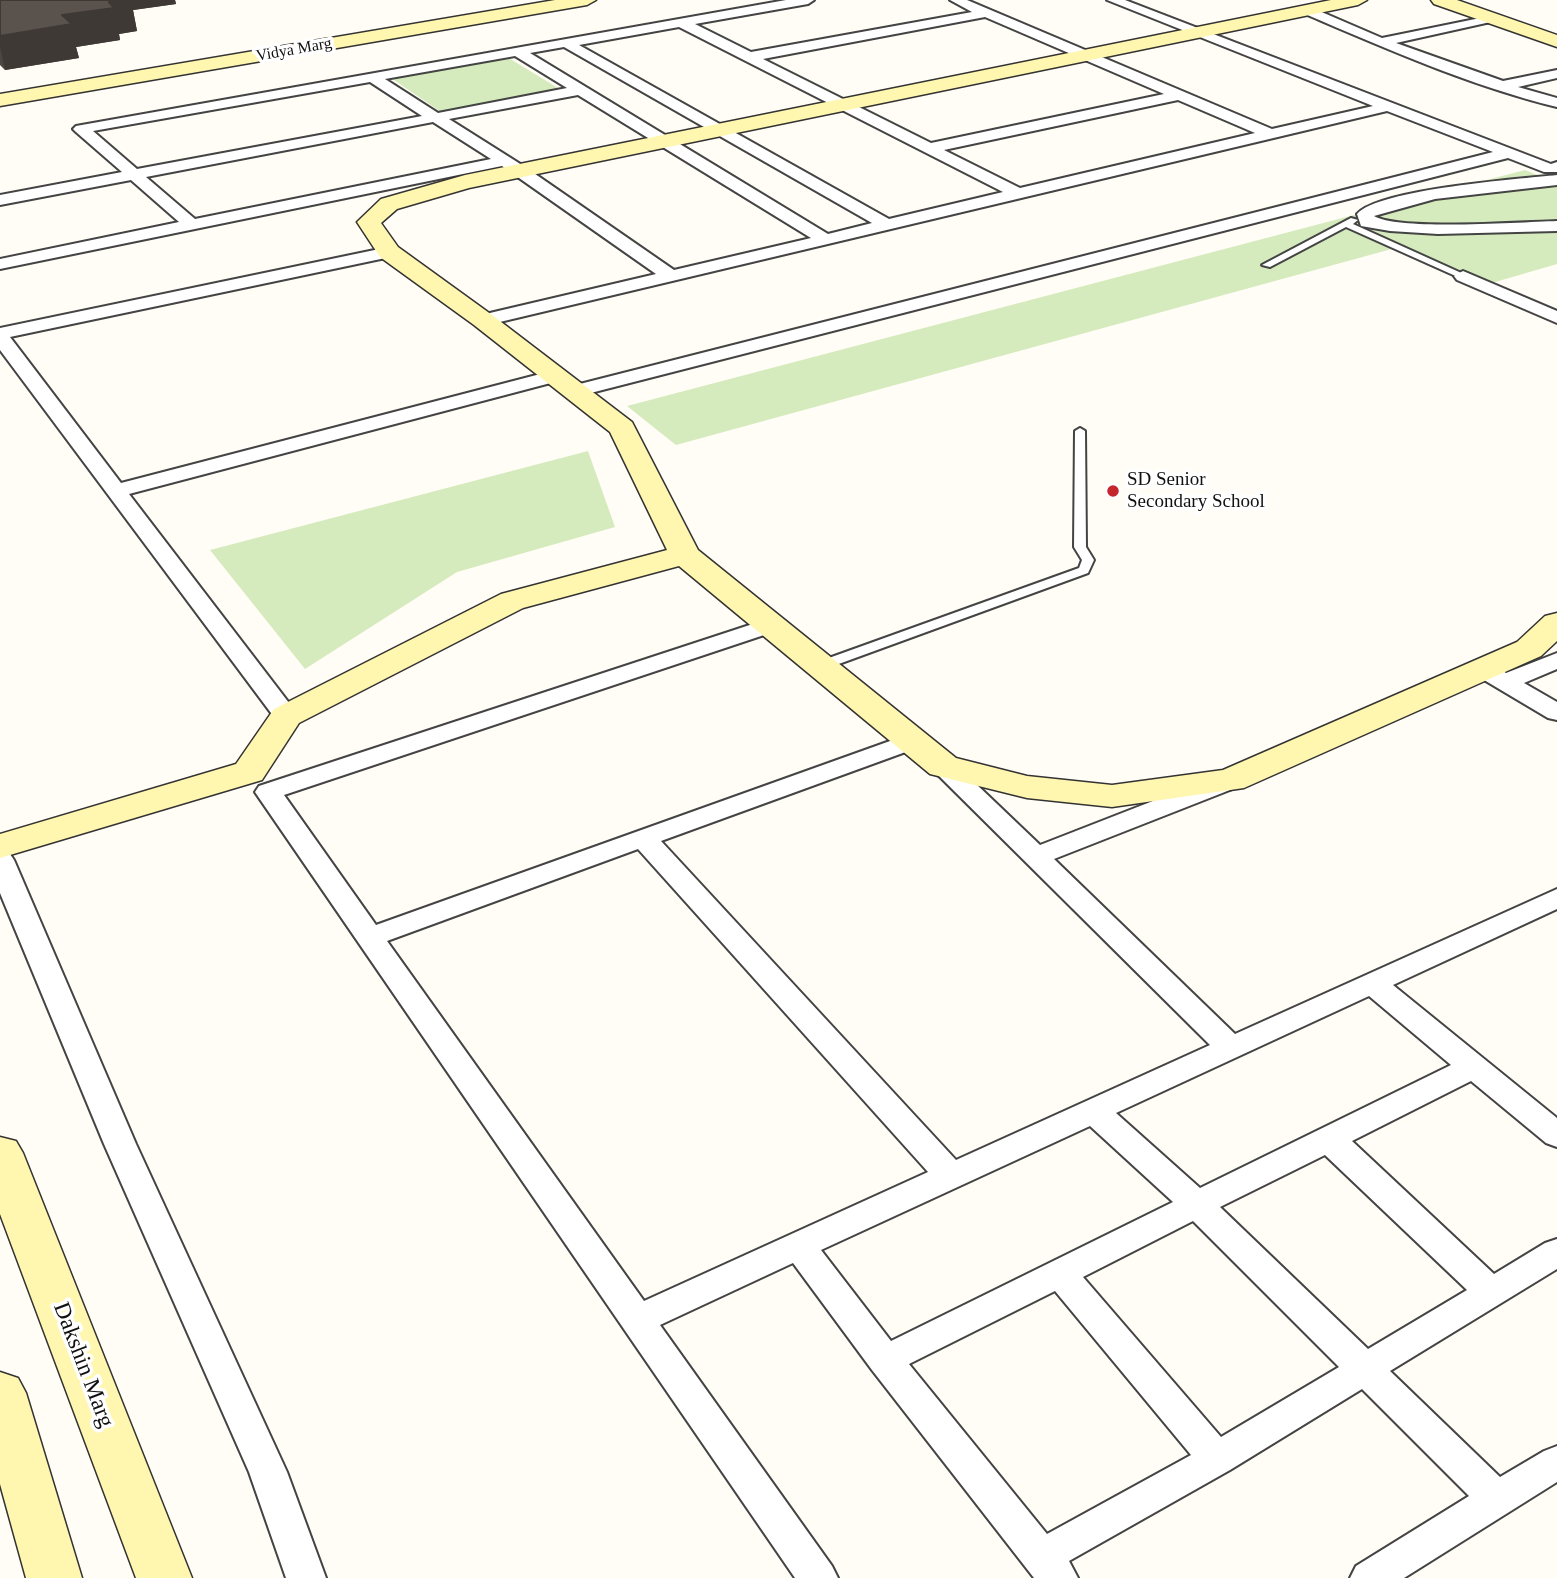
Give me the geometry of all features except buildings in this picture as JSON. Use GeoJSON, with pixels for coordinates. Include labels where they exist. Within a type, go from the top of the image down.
{"type":"FeatureCollection","features":[{"type":"Feature","properties":{"kind":"street","name":"Vidya Marg"},"geometry":{"type":"LineString","coordinates":[[0,93],[546,0]]}},
{"type":"Feature","properties":{"kind":"street","name":"Vidya Marg"},"geometry":{"type":"LineString","coordinates":[[0,100],[587,0]]}},
{"type":"Feature","properties":{"kind":"street"},"geometry":{"type":"LineString","coordinates":[[192,225],[81,130],[808,0]]}},
{"type":"Feature","properties":{"kind":"street"},"geometry":{"type":"LineString","coordinates":[[957,0],[1270,134]]}},
{"type":"Feature","properties":{"kind":"street"},"geometry":{"type":"LineString","coordinates":[[1113,0],[1550,169],[1557,167]]}},
{"type":"Feature","properties":{"kind":"street"},"geometry":{"type":"LineString","coordinates":[[1280,0],[1381,42],[1557,103]]}},
{"type":"Feature","properties":{"kind":"street"},"geometry":{"type":"LineString","coordinates":[[0,264],[192,225],[717,131],[1358,0]]}},
{"type":"Feature","properties":{"kind":"street"},"geometry":{"type":"LineString","coordinates":[[1440,0],[1557,41]]}},
{"type":"Feature","properties":{"kind":"street"},"geometry":{"type":"LineString","coordinates":[[749,57],[986,13]]}},
{"type":"Feature","properties":{"kind":"street"},"geometry":{"type":"LineString","coordinates":[[1381,42],[1490,18]]}},
{"type":"Feature","properties":{"kind":"street"},"geometry":{"type":"LineString","coordinates":[[681,23],[1019,194]]}},
{"type":"Feature","properties":{"kind":"street"},"geometry":{"type":"LineString","coordinates":[[566,43],[887,225]]}},
{"type":"Feature","properties":{"kind":"street"},"geometry":{"type":"LineString","coordinates":[[518,52],[825,239]]}},
{"type":"Feature","properties":{"kind":"street"},"geometry":{"type":"LineString","coordinates":[[1502,86],[1557,74]]}},
{"type":"Feature","properties":{"kind":"street"},"geometry":{"type":"LineString","coordinates":[[373,78],[512,166],[671,276]]}},
{"type":"Feature","properties":{"kind":"street"},"geometry":{"type":"LineString","coordinates":[[0,200],[581,90]]}},
{"type":"Feature","properties":{"kind":"street"},"geometry":{"type":"LineString","coordinates":[[930,148],[1180,95]]}},
{"type":"Feature","properties":{"kind":"street"},"geometry":{"type":"LineString","coordinates":[[483,320],[1390,106]]}},
{"type":"Feature","properties":{"kind":"street"},"geometry":{"type":"LineString","coordinates":[[116,491],[1509,153]]}},
{"type":"Feature","properties":{"kind":"street"},"geometry":{"type":"LineString","coordinates":[[512,166],[389,204],[369,222],[389,252],[483,320],[622,428],[685,555],[943,766],[1231,1048]]}},
{"type":"Feature","properties":{"kind":"street"},"geometry":{"type":"LineString","coordinates":[[1556,226],[1487,230],[1389,226],[1367,222],[1365,214],[1390,204],[1434,194],[1557,180]]}},
{"type":"Feature","properties":{"kind":"street"},"geometry":{"type":"LineString","coordinates":[[286,716],[0,336],[389,252]]}},
{"type":"Feature","properties":{"kind":"street"},"geometry":{"type":"LineString","coordinates":[[1463,276],[1557,318]]}},
{"type":"Feature","properties":{"kind":"street"},"geometry":{"type":"LineString","coordinates":[[259,782],[286,716],[512,601],[685,555]]}},
{"type":"Feature","properties":{"kind":"street"},"geometry":{"type":"LineString","coordinates":[[1494,675],[1529,649],[1557,622]]}},
{"type":"Feature","properties":{"kind":"street"},"geometry":{"type":"LineString","coordinates":[[0,846],[259,782],[771,625]]}},
{"type":"Feature","properties":{"kind":"street"},"geometry":{"type":"LineString","coordinates":[[1035,857],[1494,675],[1557,660]]}},
{"type":"Feature","properties":{"kind":"street"},"geometry":{"type":"LineString","coordinates":[[1494,675],[1557,713]]}},
{"type":"Feature","properties":{"kind":"street"},"geometry":{"type":"LineString","coordinates":[[372,936],[913,741]]}},
{"type":"Feature","properties":{"kind":"street"},"geometry":{"type":"LineString","coordinates":[[943,766],[1027,787],[1112,796],[1231,780]]}},
{"type":"Feature","properties":{"kind":"street"},"geometry":{"type":"LineString","coordinates":[[259,782],[372,936],[818,1578]]}},
{"type":"Feature","properties":{"kind":"street"},"geometry":{"type":"LineString","coordinates":[[643,838],[951,1176]]}},
{"type":"Feature","properties":{"kind":"street"},"geometry":{"type":"LineString","coordinates":[[0,860],[120,1144],[268,1472],[306,1578]]}},
{"type":"Feature","properties":{"kind":"street"},"geometry":{"type":"LineString","coordinates":[[637,1320],[1372,983],[1551,908]]}},
{"type":"Feature","properties":{"kind":"street"},"geometry":{"type":"LineString","coordinates":[[1372,983],[1557,1135]]}},
{"type":"Feature","properties":{"kind":"street"},"geometry":{"type":"LineString","coordinates":[[885,1360],[1473,1067]]}},
{"type":"Feature","properties":{"kind":"street"},"geometry":{"type":"LineString","coordinates":[[1094,1111],[1197,1205],[1498,1500]]}},
{"type":"Feature","properties":{"kind":"street"},"geometry":{"type":"LineString","coordinates":[[1329,1139],[1491,1292]]}},
{"type":"Feature","properties":{"kind":"street","name":"Dakshin Marg"},"geometry":{"type":"LineString","coordinates":[[0,1153],[164,1578]]}},
{"type":"Feature","properties":{"kind":"street"},"geometry":{"type":"LineString","coordinates":[[799,1246],[885,1360],[1050,1568],[1217,1459],[1557,1252]]}},
{"type":"Feature","properties":{"kind":"street"},"geometry":{"type":"LineString","coordinates":[[1060,1273],[1217,1459]]}},
{"type":"Feature","properties":{"kind":"street"},"geometry":{"type":"LineString","coordinates":[[0,1393],[54,1578]]}},
{"type":"Feature","properties":{"kind":"street"},"geometry":{"type":"LineString","coordinates":[[1370,1578],[1557,1462]]}},
{"type":"Feature","properties":{"kind":"lane"},"geometry":{"type":"LineString","coordinates":[[1267,265],[1365,214]]}},
{"type":"Feature","properties":{"kind":"lane"},"geometry":{"type":"LineString","coordinates":[[1346,224],[1463,276]]}},
{"type":"Feature","properties":{"kind":"lane"},"geometry":{"type":"LineString","coordinates":[[820,666],[1084,570],[1088,560],[1080,547],[1080,431]]}},
{"type":"Feature","properties":{"kind":"green space"},"geometry":{"type":"Polygon","coordinates":[[[507,57],[563,91],[444,114],[391,78],[507,57]]]}},
{"type":"Feature","properties":{"kind":"green space"},"geometry":{"type":"Polygon","coordinates":[[[1525,170],[1557,183],[1557,264],[1485,285],[1399,247],[676,445],[627,406],[1525,170]]]}},
{"type":"Feature","properties":{"kind":"green space"},"geometry":{"type":"Polygon","coordinates":[[[588,451],[615,527],[457,572],[305,669],[210,550],[588,451]]]}},
{"type":"Feature","properties":{"kind":"place","name":"SD Senior Secondary School"},"geometry":{"type":"Point","coordinates":[1113,491]}}]}
